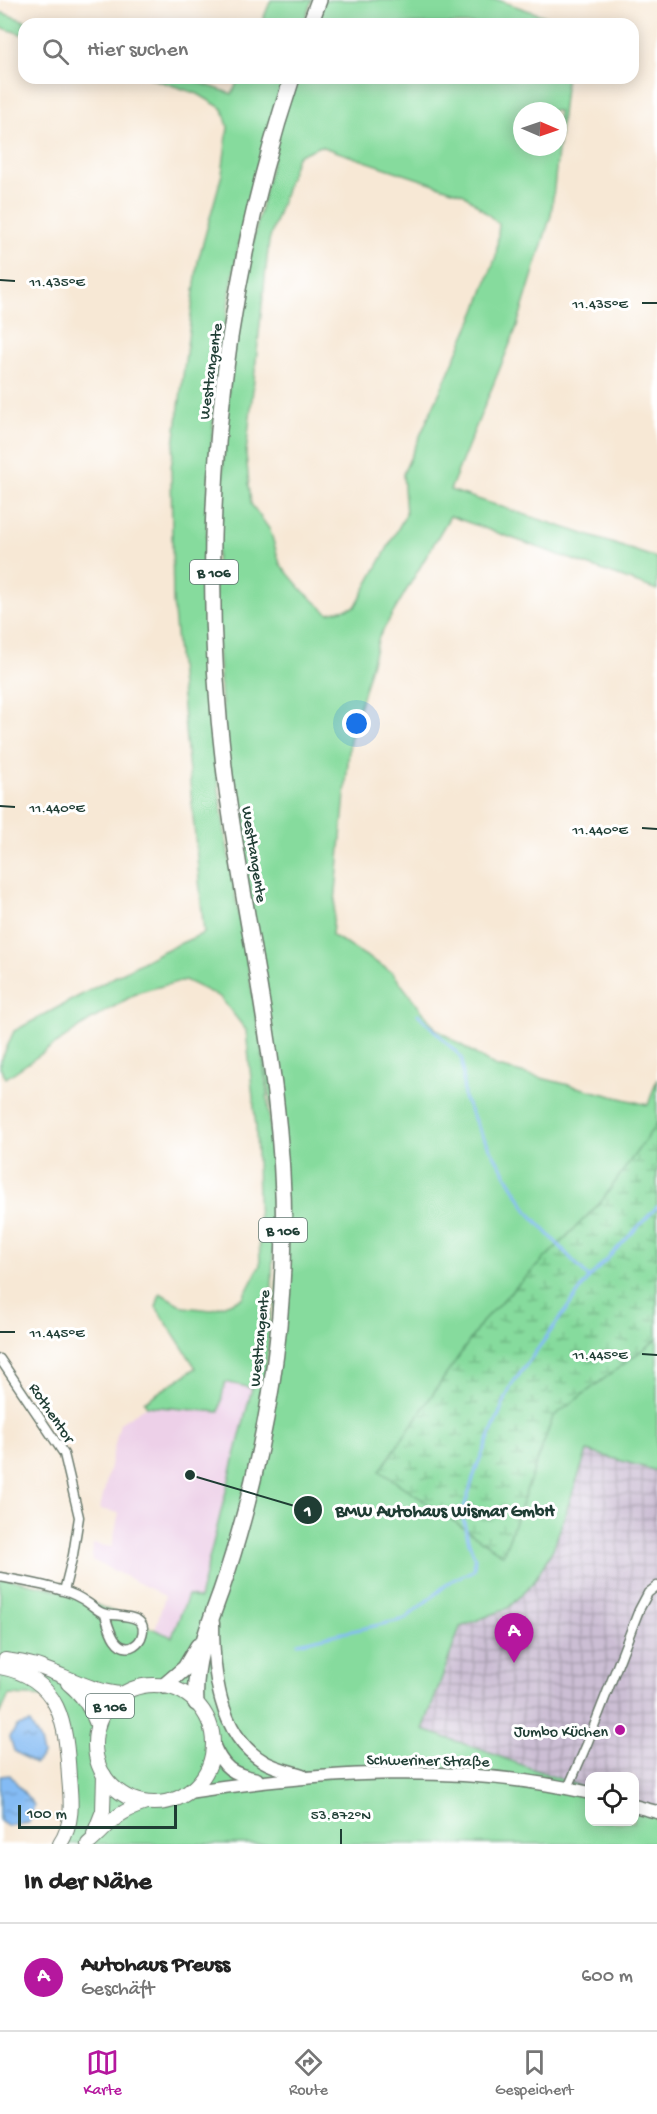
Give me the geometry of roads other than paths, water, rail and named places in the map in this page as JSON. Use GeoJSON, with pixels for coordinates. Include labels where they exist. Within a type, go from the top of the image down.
{"type":"FeatureCollection","features":[{"type":"Feature","properties":{"kind":"highway"},"geometry":{"type":"LineString","coordinates":[[312,18],[319,0]]}},
{"type":"Feature","properties":{"kind":"highway","name":"Westtangente"},"geometry":{"type":"LineString","coordinates":[[164,1686],[185,1668],[205,1633],[213,1612],[246,1509],[269,1402],[279,1333],[283,1265],[283,1189],[272,1069],[228,790],[215,686],[215,498],[220,413],[249,235],[274,136],[290,84]]}},
{"type":"Feature","properties":{"kind":"highway","name":"Westtangente"},"geometry":{"type":"LineString","coordinates":[[196,1703],[197,1673],[205,1633]]}},
{"type":"Feature","properties":{"kind":"main road"},"geometry":{"type":"LineString","coordinates":[[213,1612],[214,1663],[230,1725],[239,1742],[265,1762],[309,1777]]}},
{"type":"Feature","properties":{"kind":"main road"},"geometry":{"type":"LineString","coordinates":[[0,1659],[33,1665],[106,1693],[123,1694]]}},
{"type":"Feature","properties":{"kind":"main road","name":"B 106"},"geometry":{"type":"LineString","coordinates":[[0,1666],[23,1672],[31,1677],[51,1696],[60,1714],[66,1732],[71,1809],[67,1832],[60,1844]]}},
{"type":"Feature","properties":{"kind":"main road"},"geometry":{"type":"LineString","coordinates":[[59,1676],[84,1699],[93,1712],[98,1727]]}},
{"type":"Feature","properties":{"kind":"main road","name":"B 106"},"geometry":{"type":"LineString","coordinates":[[88,1844],[96,1831],[103,1811],[104,1775],[96,1752],[98,1727],[108,1709],[123,1694],[150,1685],[164,1686]]}},
{"type":"Feature","properties":{"kind":"main road"},"geometry":{"type":"LineString","coordinates":[[164,1686],[177,1690],[196,1703],[206,1717],[213,1744]]}},
{"type":"Feature","properties":{"kind":"main road","name":"Schweriner Straße"},"geometry":{"type":"LineString","coordinates":[[213,1744],[218,1757],[233,1772],[264,1781]]}},
{"type":"Feature","properties":{"kind":"main road","name":"B 106"},"geometry":{"type":"LineString","coordinates":[[104,1775],[123,1794],[135,1800],[162,1802],[176,1799],[188,1792],[207,1771],[213,1744]]}},
{"type":"Feature","properties":{"kind":"main road","name":"Schweriner Straße"},"geometry":{"type":"LineString","coordinates":[[188,1792],[309,1777],[426,1772],[537,1781],[585,1792]]}},
{"type":"Feature","properties":{"kind":"main road","name":"B 106"},"geometry":{"type":"LineString","coordinates":[[88,1844],[113,1817],[147,1802]]}},
{"type":"Feature","properties":{"kind":"main road"},"geometry":{"type":"LineString","coordinates":[[639,1807],[657,1812]]}},
{"type":"Feature","properties":{"kind":"street","name":"Rothentor"},"geometry":{"type":"LineString","coordinates":[[0,1359],[64,1454],[79,1517],[64,1591]]}},
{"type":"Feature","properties":{"kind":"street"},"geometry":{"type":"LineString","coordinates":[[0,1577],[64,1591],[89,1603],[105,1615],[117,1642],[128,1648],[135,1646],[140,1640],[142,1631],[140,1623],[127,1615],[105,1615]]}},
{"type":"Feature","properties":{"kind":"street"},"geometry":{"type":"LineString","coordinates":[[568,1788],[639,1610],[648,1593],[657,1586]]}},
{"type":"Feature","properties":{"kind":"water"},"geometry":{"type":"Polygon","coordinates":[[[30,1723],[40,1741],[43,1755],[35,1764],[14,1751],[10,1737],[17,1726],[30,1723]]]}},
{"type":"Feature","properties":{"kind":"water"},"geometry":{"type":"Polygon","coordinates":[[[10,1775],[34,1805],[29,1823],[7,1826],[0,1821],[0,1776],[10,1775]]]}},
{"type":"Feature","properties":{"kind":"waterway"},"geometry":{"type":"LineString","coordinates":[[418,1014],[462,1058],[464,1098],[482,1135],[529,1213],[589,1278]]}},
{"type":"Feature","properties":{"kind":"waterway"},"geometry":{"type":"LineString","coordinates":[[298,1643],[405,1619],[451,1581],[474,1570],[475,1557],[462,1514],[477,1466],[511,1386],[589,1278],[657,1207]]}},
{"type":"Feature","properties":{"kind":"place","name":"BMW Autohaus Wismar GmbH"},"geometry":{"type":"Point","coordinates":[190,1475]}},
{"type":"Feature","properties":{"kind":"place","name":"Autohaus Preuss"},"geometry":{"type":"Point","coordinates":[514,1663]}},
{"type":"Feature","properties":{"kind":"place","name":"Jumbo Küchen"},"geometry":{"type":"Point","coordinates":[620,1730]}}]}
